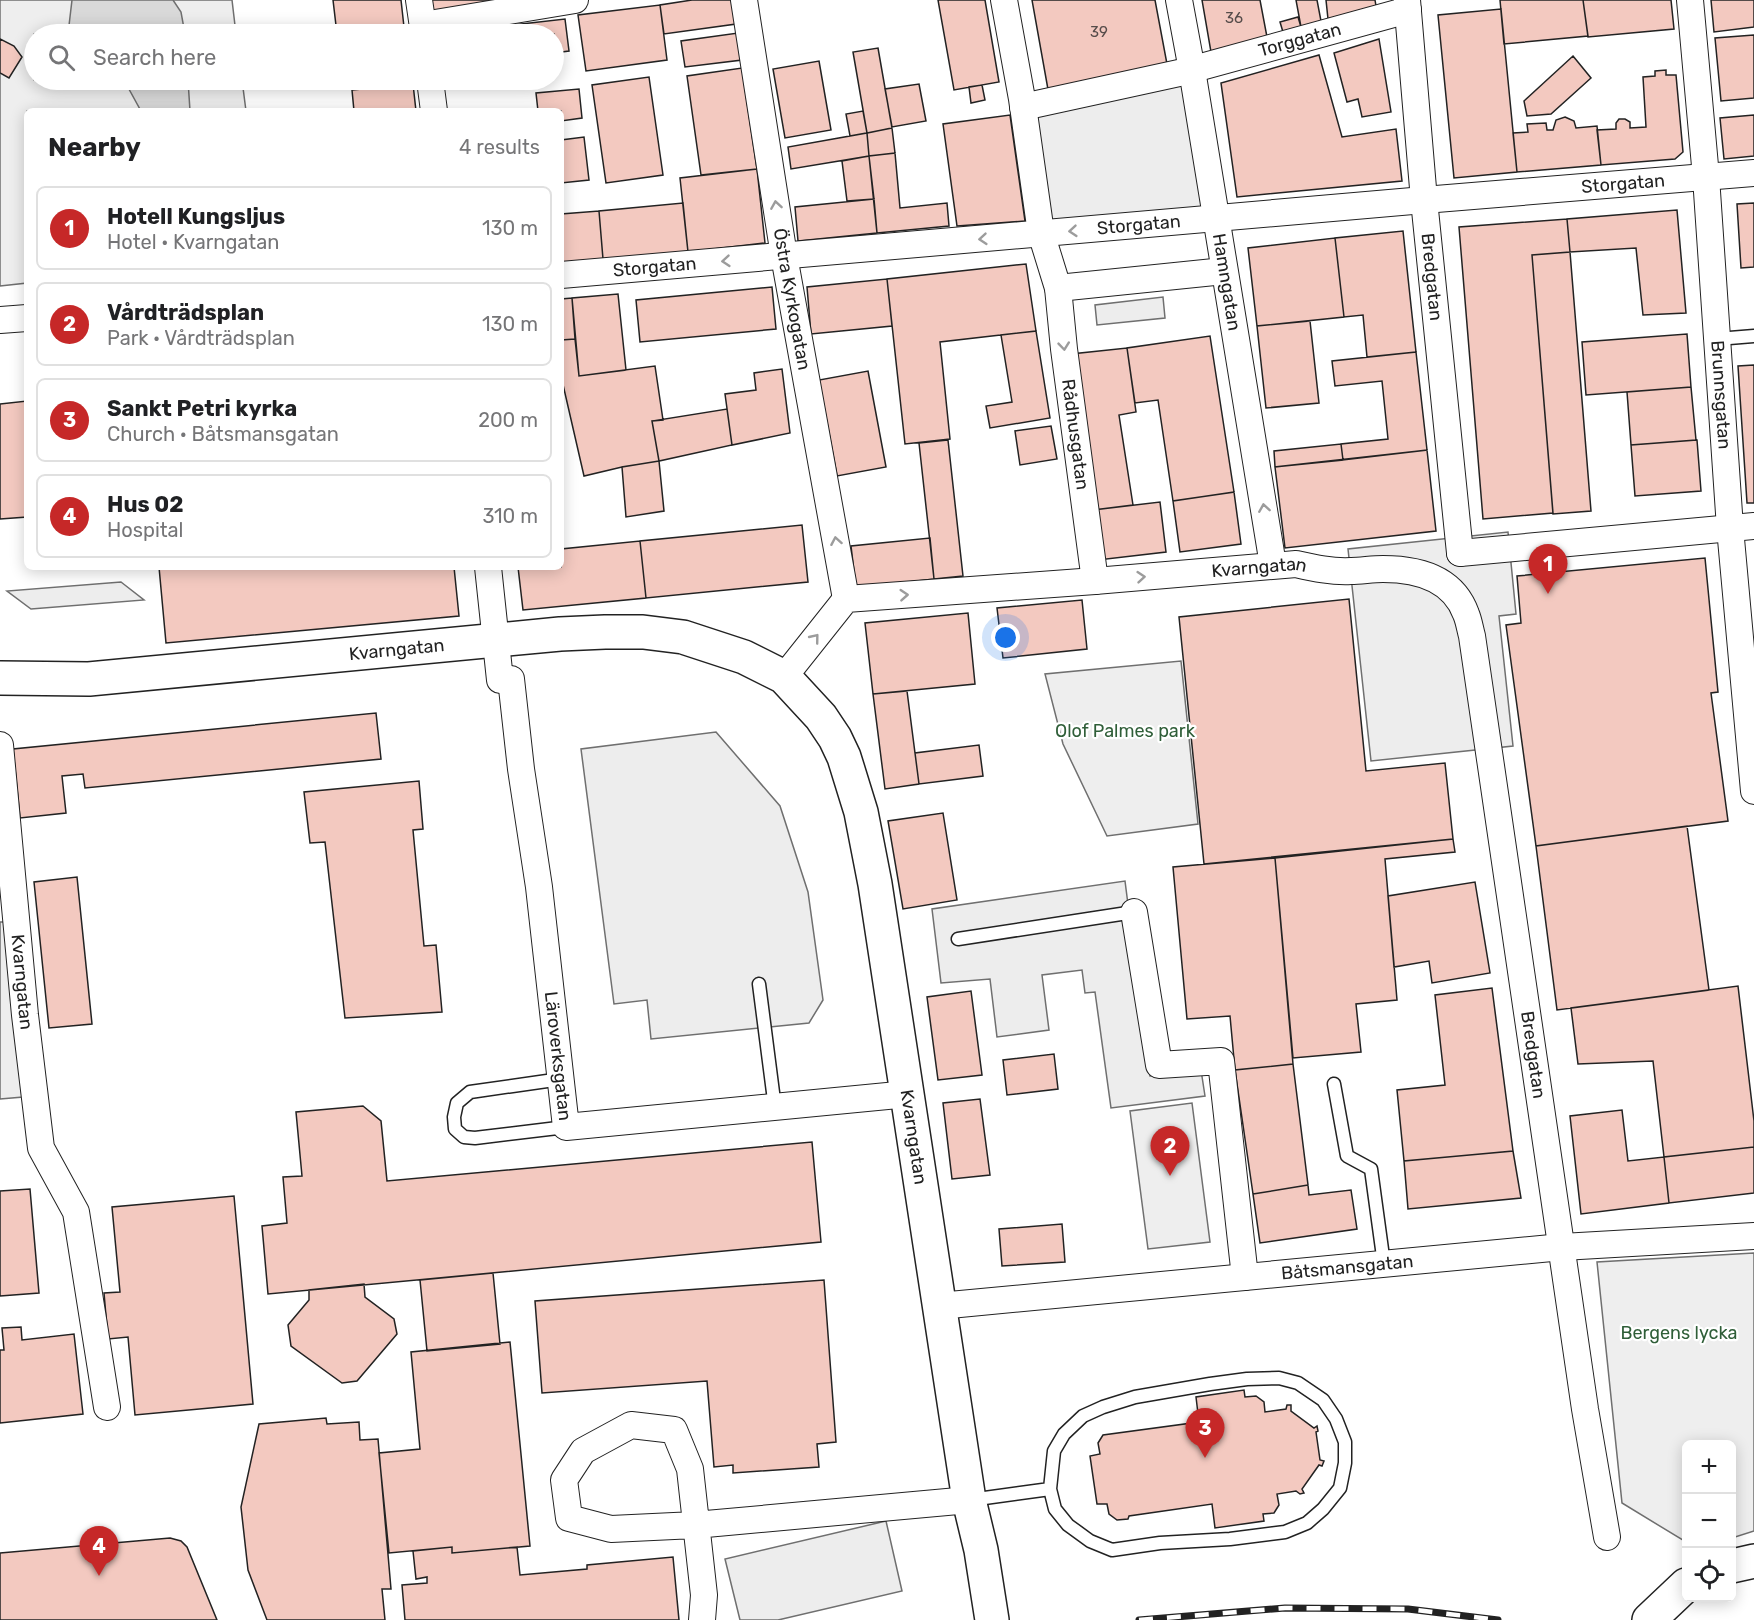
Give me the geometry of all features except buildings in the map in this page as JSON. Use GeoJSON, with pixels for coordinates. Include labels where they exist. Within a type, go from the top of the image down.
{"type":"FeatureCollection","features":[{"type":"Feature","properties":{"kind":"street"},"geometry":{"type":"LineString","coordinates":[[419,0],[422,24]]}},
{"type":"Feature","properties":{"kind":"street"},"geometry":{"type":"LineString","coordinates":[[453,24],[575,0]]}},
{"type":"Feature","properties":{"kind":"street","name":"Östra Kyrkogatan"},"geometry":{"type":"LineString","coordinates":[[744,0],[784,256],[846,599]]}},
{"type":"Feature","properties":{"kind":"street","name":"Rådhusgatan"},"geometry":{"type":"LineString","coordinates":[[1004,0],[1023,107],[1041,233],[1058,288],[1095,581]]}},
{"type":"Feature","properties":{"kind":"street","name":"Hamngatan"},"geometry":{"type":"LineString","coordinates":[[1179,0],[1273,565]]}},
{"type":"Feature","properties":{"kind":"street","name":"Brunnsgatan"},"geometry":{"type":"LineString","coordinates":[[1690,0],[1706,177],[1717,339],[1742,527],[1754,791]]}},
{"type":"Feature","properties":{"kind":"street","name":"Torggatan"},"geometry":{"type":"LineString","coordinates":[[1023,107],[1192,70],[1408,5]]}},
{"type":"Feature","properties":{"kind":"street","name":"Bredgatan"},"geometry":{"type":"LineString","coordinates":[[1408,5],[1424,200],[1460,553]]}},
{"type":"Feature","properties":{"kind":"street"},"geometry":{"type":"LineString","coordinates":[[431,90],[434,108]]}},
{"type":"Feature","properties":{"kind":"street","name":"Storgatan"},"geometry":{"type":"LineString","coordinates":[[564,275],[1754,173]]}},
{"type":"Feature","properties":{"kind":"street"},"geometry":{"type":"LineString","coordinates":[[1058,288],[1224,271]]}},
{"type":"Feature","properties":{"kind":"street"},"geometry":{"type":"LineString","coordinates":[[0,320],[24,318]]}},
{"type":"Feature","properties":{"kind":"street"},"geometry":{"type":"LineString","coordinates":[[1442,582],[1460,553],[1742,527]]}},
{"type":"Feature","properties":{"kind":"street","name":"Kvarngatan"},"geometry":{"type":"LineString","coordinates":[[846,599],[1296,564],[1329,571],[1382,568],[1404,570],[1424,573],[1442,582]]}},
{"type":"Feature","properties":{"kind":"street","name":"Läroverksgatan"},"geometry":{"type":"LineString","coordinates":[[488,570],[496,641],[505,679],[540,887],[566,1127],[908,1094]]}},
{"type":"Feature","properties":{"kind":"street","name":"Bredgatan"},"geometry":{"type":"LineString","coordinates":[[1442,582],[1455,595],[1466,612],[1472,636],[1584,1397],[1607,1537]]}},
{"type":"Feature","properties":{"kind":"street"},"geometry":{"type":"LineString","coordinates":[[784,677],[846,599]]}},
{"type":"Feature","properties":{"kind":"street","name":"Kvarngatan"},"geometry":{"type":"LineString","coordinates":[[0,678],[89,679],[560,634],[605,632],[643,632],[683,637],[744,657],[784,677],[821,717],[835,738],[844,757],[861,812],[875,884],[908,1094],[969,1500],[981,1550],[993,1620]]}},
{"type":"Feature","properties":{"kind":"street","name":"Kvarngatan"},"geometry":{"type":"LineString","coordinates":[[0,745],[25,1015],[41,1148],[76,1212],[107,1407]]}},
{"type":"Feature","properties":{"kind":"street"},"geometry":{"type":"LineString","coordinates":[[1134,912],[1159,1065],[1221,1061],[1245,1277]]}},
{"type":"Feature","properties":{"kind":"street","name":"Båtsmansgatan"},"geometry":{"type":"LineString","coordinates":[[939,1306],[1562,1247],[1754,1236]]}},
{"type":"Feature","properties":{"kind":"street"},"geometry":{"type":"LineString","coordinates":[[702,1620],[704,1595],[695,1525],[690,1469],[674,1430],[631,1425],[584,1451],[564,1480],[569,1518],[611,1528],[695,1525],[969,1500]]}},
{"type":"Feature","properties":{"kind":"street"},"geometry":{"type":"LineString","coordinates":[[1736,1565],[1754,1561]]}},
{"type":"Feature","properties":{"kind":"street"},"geometry":{"type":"LineString","coordinates":[[1649,1620],[1682,1589]]}},
{"type":"Feature","properties":{"kind":"lane"},"geometry":{"type":"LineString","coordinates":[[1717,339],[1754,336]]}},
{"type":"Feature","properties":{"kind":"lane"},"geometry":{"type":"LineString","coordinates":[[958,939],[1134,912]]}},
{"type":"Feature","properties":{"kind":"lane"},"geometry":{"type":"LineString","coordinates":[[759,984],[775,1108]]}},
{"type":"Feature","properties":{"kind":"lane"},"geometry":{"type":"LineString","coordinates":[[561,1079],[470,1092],[457,1102],[454,1117],[455,1129],[464,1137],[475,1138],[566,1127]]}},
{"type":"Feature","properties":{"kind":"lane"},"geometry":{"type":"LineString","coordinates":[[1334,1083],[1347,1156],[1371,1169],[1384,1264]]}},
{"type":"Feature","properties":{"kind":"lane"},"geometry":{"type":"LineString","coordinates":[[1279,1378],[1298,1383],[1323,1400],[1336,1419],[1345,1443],[1345,1463],[1340,1488],[1323,1509],[1306,1522],[1285,1532],[1230,1539],[1160,1543],[1112,1550],[1089,1541],[1068,1525],[1055,1509],[1050,1489],[1054,1451],[1064,1434],[1083,1416],[1135,1397],[1210,1384],[1279,1378]]}},
{"type":"Feature","properties":{"kind":"lane"},"geometry":{"type":"LineString","coordinates":[[969,1500],[1050,1489]]}},
{"type":"Feature","properties":{"kind":"green space"},"geometry":{"type":"Polygon","coordinates":[[[0,0],[232,0],[235,24],[24,24],[24,90],[243,90],[246,108],[24,108],[24,283],[0,286],[0,0]]]}},
{"type":"Feature","properties":{"kind":"green space","name":"Olof Palmes park"},"geometry":{"type":"Polygon","coordinates":[[[1181,661],[1198,824],[1107,836],[1063,744],[1045,674],[1181,661]]]}},
{"type":"Feature","properties":{"kind":"green space"},"geometry":{"type":"Polygon","coordinates":[[[1192,1103],[1210,1242],[1148,1249],[1130,1111],[1192,1103]]]}},
{"type":"Feature","properties":{"kind":"green space","name":"Bergens lycka"},"geometry":{"type":"Polygon","coordinates":[[[1754,1253],[1754,1531],[1736,1537],[1736,1440],[1682,1440],[1682,1540],[1622,1503],[1597,1262],[1754,1253]]]}},
{"type":"Feature","properties":{"kind":"shaded area"},"geometry":{"type":"Polygon","coordinates":[[[72,0],[173,0],[181,12],[183,24],[69,24],[72,0]]]}},
{"type":"Feature","properties":{"kind":"shaded area"},"geometry":{"type":"Polygon","coordinates":[[[1179,73],[1215,219],[1041,233],[1023,107],[1179,73]]]}},
{"type":"Feature","properties":{"kind":"shaded area"},"geometry":{"type":"Polygon","coordinates":[[[129,90],[189,90],[190,108],[139,108],[129,90]]]}},
{"type":"Feature","properties":{"kind":"shaded area"},"geometry":{"type":"Polygon","coordinates":[[[1163,297],[1165,318],[1097,325],[1095,305],[1163,297]]]}},
{"type":"Feature","properties":{"kind":"shaded area"},"geometry":{"type":"Polygon","coordinates":[[[1508,532],[1516,614],[1499,616],[1513,746],[1371,761],[1348,549],[1508,532]]]}},
{"type":"Feature","properties":{"kind":"shaded area"},"geometry":{"type":"Polygon","coordinates":[[[121,582],[144,600],[31,609],[7,591],[121,582]]]}},
{"type":"Feature","properties":{"kind":"shaded area"},"geometry":{"type":"Polygon","coordinates":[[[716,732],[780,806],[808,892],[823,1000],[809,1023],[651,1039],[647,1000],[614,1004],[581,749],[716,732]]]}},
{"type":"Feature","properties":{"kind":"shaded area"},"geometry":{"type":"Polygon","coordinates":[[[1125,881],[1150,1076],[1201,1070],[1205,1096],[1111,1108],[1095,992],[1085,993],[1082,970],[1042,975],[1049,1030],[997,1037],[990,979],[941,983],[932,909],[1125,881]]]}},
{"type":"Feature","properties":{"kind":"shaded area"},"geometry":{"type":"Polygon","coordinates":[[[0,922],[8,922],[23,1097],[0,1099],[0,922]]]}},
{"type":"Feature","properties":{"kind":"shaded area"},"geometry":{"type":"Polygon","coordinates":[[[886,1521],[902,1591],[778,1620],[740,1620],[725,1559],[886,1521]]]}},
{"type":"Feature","properties":{"kind":"railway"},"geometry":{"type":"LineString","coordinates":[[1139,1620],[1285,1608],[1408,1609],[1498,1620]]}},
{"type":"Feature","properties":{"kind":"place","name":"Hotell Kungsljus"},"geometry":{"type":"Point","coordinates":[1548,594]}},
{"type":"Feature","properties":{"kind":"place","name":"Vårdträdsplan"},"geometry":{"type":"Point","coordinates":[1170,1176]}},
{"type":"Feature","properties":{"kind":"place","name":"Sankt Petri kyrka"},"geometry":{"type":"Point","coordinates":[1205,1458]}},
{"type":"Feature","properties":{"kind":"place","name":"Hus 02"},"geometry":{"type":"Point","coordinates":[99,1576]}}]}
